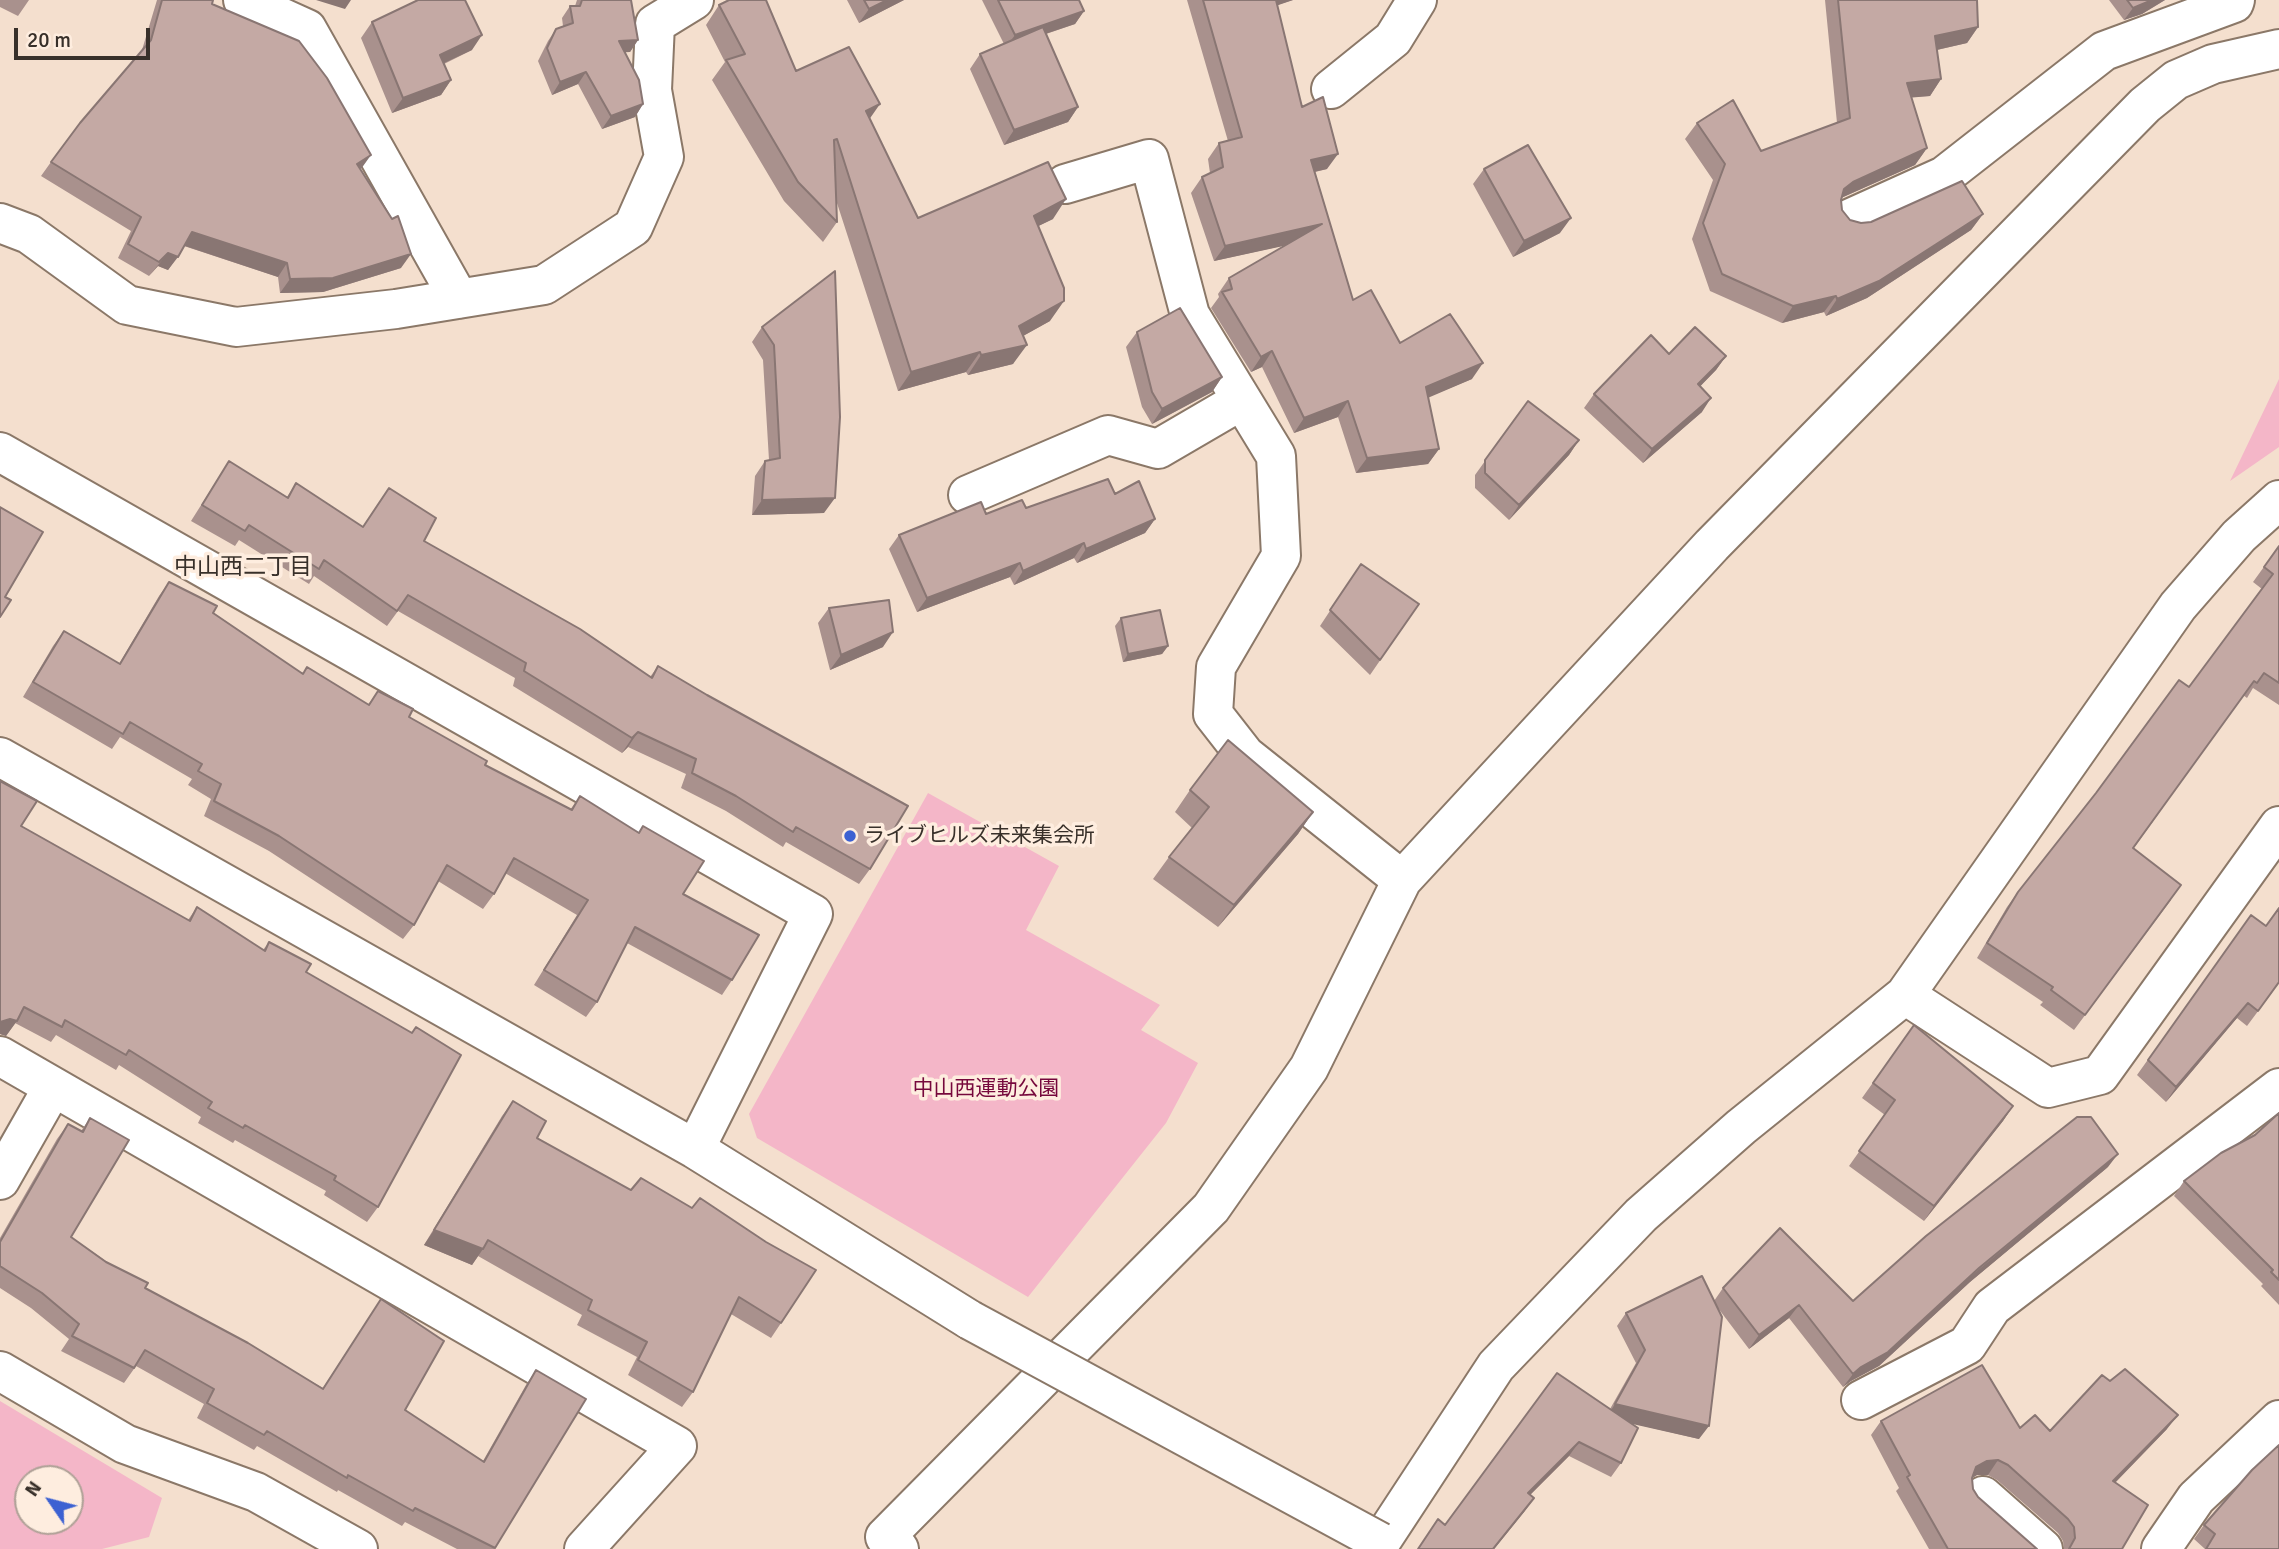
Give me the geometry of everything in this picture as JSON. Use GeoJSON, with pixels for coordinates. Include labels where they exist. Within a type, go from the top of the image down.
{"type":"FeatureCollection","features":[{"type":"Feature","properties":{"kind":"street"},"geometry":{"type":"LineString","coordinates":[[243,0],[307,29],[459,299]]}},
{"type":"Feature","properties":{"kind":"street"},"geometry":{"type":"LineString","coordinates":[[0,223],[29,234],[127,304],[236,327],[396,309],[544,285],[633,227],[664,157],[652,90],[655,24],[694,0]]}},
{"type":"Feature","properties":{"kind":"street"},"geometry":{"type":"LineString","coordinates":[[1331,89],[1393,39],[1417,0]]}},
{"type":"Feature","properties":{"kind":"street"},"geometry":{"type":"LineString","coordinates":[[1851,218],[1944,176],[2104,51],[2234,3],[2235,0]]}},
{"type":"Feature","properties":{"kind":"street"},"geometry":{"type":"LineString","coordinates":[[899,1549],[885,1537],[1211,1208],[1309,1068],[1402,880],[1712,545],[2145,105],[2176,80],[2213,64],[2279,49]]}},
{"type":"Feature","properties":{"kind":"street"},"geometry":{"type":"LineString","coordinates":[[1065,184],[1149,159],[1190,314],[1276,456],[1280,556],[1216,667],[1213,714],[1245,755],[1402,880]]}},
{"type":"Feature","properties":{"kind":"street"},"geometry":{"type":"LineString","coordinates":[[968,495],[1108,435],[1158,449],[1242,400]]}},
{"type":"Feature","properties":{"kind":"street"},"geometry":{"type":"LineString","coordinates":[[0,452],[813,914],[695,1149]]}},
{"type":"Feature","properties":{"kind":"street"},"geometry":{"type":"LineString","coordinates":[[0,757],[695,1149],[970,1320],[1378,1545],[1496,1366],[1641,1215],[1741,1127],[1905,995],[2178,606],[2239,536],[2279,499]]}},
{"type":"Feature","properties":{"kind":"street"},"geometry":{"type":"LineString","coordinates":[[1905,995],[2048,1088],[2100,1074],[2279,826]]}},
{"type":"Feature","properties":{"kind":"street"},"geometry":{"type":"LineString","coordinates":[[0,1056],[677,1446],[584,1549]]}},
{"type":"Feature","properties":{"kind":"street"},"geometry":{"type":"LineString","coordinates":[[0,1180],[53,1087]]}},
{"type":"Feature","properties":{"kind":"street"},"geometry":{"type":"LineString","coordinates":[[1861,1400],[1967,1345],[1992,1307],[2279,1088]]}},
{"type":"Feature","properties":{"kind":"street"},"geometry":{"type":"LineString","coordinates":[[0,1371],[125,1444],[256,1492],[359,1549]]}},
{"type":"Feature","properties":{"kind":"street"},"geometry":{"type":"LineString","coordinates":[[2161,1549],[2196,1498],[2279,1420]]}},
{"type":"Feature","properties":{"kind":"street"},"geometry":{"type":"LineString","coordinates":[[1983,1496],[2043,1549]]}},
{"type":"Feature","properties":{"kind":"green space"},"geometry":{"type":"Polygon","coordinates":[[[2279,379],[2279,447],[2230,481],[2279,379]]]}},
{"type":"Feature","properties":{"kind":"green space","name":"中山西運動公園"},"geometry":{"type":"Polygon","coordinates":[[[928,793],[1059,866],[1026,930],[1160,1005],[1141,1030],[1198,1063],[1166,1123],[1028,1297],[757,1138],[749,1114],[928,793]]]}},
{"type":"Feature","properties":{"kind":"green space"},"geometry":{"type":"Polygon","coordinates":[[[0,1401],[162,1498],[149,1537],[102,1549],[0,1549],[0,1401]]]}},
{"type":"Feature","properties":{"kind":"building"},"geometry":{"type":"Polygon","coordinates":[[[162,0],[213,0],[212,4],[299,41],[327,78],[371,155],[357,164],[392,219],[398,216],[411,254],[333,278],[290,279],[287,263],[192,232],[178,257],[168,253],[159,262],[128,244],[141,217],[51,162],[80,123],[151,40],[162,0]]]}},
{"type":"Feature","properties":{"kind":"building"},"geometry":{"type":"Polygon","coordinates":[[[418,0],[465,0],[482,35],[440,55],[451,80],[403,98],[372,22],[418,0]]]}},
{"type":"Feature","properties":{"kind":"building"},"geometry":{"type":"Polygon","coordinates":[[[582,0],[631,0],[638,40],[619,41],[639,80],[643,104],[611,116],[586,72],[560,82],[547,48],[556,29],[573,23],[570,6],[580,6],[582,0]]]}},
{"type":"Feature","properties":{"kind":"building"},"geometry":{"type":"Polygon","coordinates":[[[729,0],[766,0],[796,71],[849,47],[880,104],[866,111],[918,218],[1048,162],[1066,199],[1034,216],[1064,288],[1064,301],[1019,326],[1027,345],[981,355],[980,352],[911,372],[837,139],[834,140],[837,222],[798,182],[726,60],[745,54],[719,5],[729,0]]]}},
{"type":"Feature","properties":{"kind":"building"},"geometry":{"type":"Polygon","coordinates":[[[864,0],[887,0],[869,9],[864,0]]]}},
{"type":"Feature","properties":{"kind":"building"},"geometry":{"type":"Polygon","coordinates":[[[998,0],[1079,0],[1084,11],[1015,35],[998,0]]]}},
{"type":"Feature","properties":{"kind":"building"},"geometry":{"type":"Polygon","coordinates":[[[1203,0],[1276,0],[1302,107],[1323,97],[1338,154],[1311,160],[1353,300],[1371,290],[1400,343],[1450,314],[1483,363],[1426,387],[1439,449],[1367,458],[1348,401],[1304,418],[1272,351],[1261,357],[1222,292],[1232,289],[1229,278],[1322,224],[1225,246],[1202,177],[1223,167],[1219,143],[1242,137],[1203,0]]]}},
{"type":"Feature","properties":{"kind":"building"},"geometry":{"type":"Polygon","coordinates":[[[1838,0],[1977,0],[1978,27],[1935,36],[1941,79],[1907,83],[1927,148],[1853,182],[1844,189],[1841,200],[1842,210],[1850,220],[1871,222],[1962,181],[1983,214],[1879,281],[1837,299],[1836,296],[1793,306],[1722,274],[1703,223],[1725,164],[1697,123],[1733,100],[1761,151],[1850,118],[1838,0]]]}},
{"type":"Feature","properties":{"kind":"building"},"geometry":{"type":"Polygon","coordinates":[[[2127,0],[2152,0],[2133,8],[2127,0]]]}},
{"type":"Feature","properties":{"kind":"building"},"geometry":{"type":"Polygon","coordinates":[[[1043,27],[1078,107],[1014,130],[980,54],[1043,27]]]}},
{"type":"Feature","properties":{"kind":"building"},"geometry":{"type":"Polygon","coordinates":[[[1528,145],[1571,218],[1524,241],[1484,169],[1528,145]]]}},
{"type":"Feature","properties":{"kind":"building"},"geometry":{"type":"Polygon","coordinates":[[[835,271],[840,417],[835,498],[762,500],[765,461],[780,458],[774,345],[762,327],[835,271]]]}},
{"type":"Feature","properties":{"kind":"building"},"geometry":{"type":"Polygon","coordinates":[[[1180,308],[1222,377],[1162,409],[1152,392],[1137,332],[1180,308]]]}},
{"type":"Feature","properties":{"kind":"building"},"geometry":{"type":"Polygon","coordinates":[[[1695,327],[1726,356],[1698,384],[1711,398],[1652,449],[1594,394],[1651,335],[1669,354],[1695,327]]]}},
{"type":"Feature","properties":{"kind":"building"},"geometry":{"type":"Polygon","coordinates":[[[1528,401],[1579,440],[1519,505],[1485,473],[1485,460],[1528,401]]]}},
{"type":"Feature","properties":{"kind":"building"},"geometry":{"type":"Polygon","coordinates":[[[229,461],[288,498],[296,483],[363,527],[389,488],[436,518],[424,541],[580,629],[652,678],[658,666],[908,806],[870,869],[796,827],[793,832],[736,796],[692,773],[696,759],[638,732],[632,738],[524,671],[526,663],[408,595],[397,611],[324,560],[319,569],[249,525],[245,531],[202,505],[229,461]]]}},
{"type":"Feature","properties":{"kind":"building"},"geometry":{"type":"Polygon","coordinates":[[[1108,479],[1115,494],[1139,481],[1155,519],[1086,549],[1084,543],[1023,571],[1020,563],[927,598],[899,535],[981,502],[986,514],[1022,500],[1026,508],[1108,479]]]}},
{"type":"Feature","properties":{"kind":"building"},"geometry":{"type":"Polygon","coordinates":[[[0,507],[43,532],[5,597],[11,600],[0,617],[0,507]]]}},
{"type":"Feature","properties":{"kind":"building"},"geometry":{"type":"Polygon","coordinates":[[[2279,546],[2279,683],[2264,673],[2257,683],[2254,681],[2133,848],[2181,885],[2085,1015],[2051,990],[2053,987],[1987,943],[2018,892],[2096,793],[2179,680],[2189,687],[2273,574],[2264,567],[2279,546]]]}},
{"type":"Feature","properties":{"kind":"building"},"geometry":{"type":"Polygon","coordinates":[[[1361,564],[1419,604],[1380,660],[1330,610],[1361,564]]]}},
{"type":"Feature","properties":{"kind":"building"},"geometry":{"type":"Polygon","coordinates":[[[169,582],[217,606],[213,613],[303,674],[307,667],[369,705],[378,691],[413,709],[409,717],[487,761],[485,765],[572,810],[580,796],[639,833],[643,826],[704,861],[683,894],[759,935],[732,980],[635,927],[597,1002],[544,970],[588,900],[514,858],[494,894],[447,865],[414,925],[279,836],[214,801],[221,784],[198,771],[202,764],[130,722],[123,734],[33,682],[64,631],[120,664],[169,582]]]}},
{"type":"Feature","properties":{"kind":"building"},"geometry":{"type":"Polygon","coordinates":[[[889,600],[893,632],[841,655],[829,608],[889,600]]]}},
{"type":"Feature","properties":{"kind":"building"},"geometry":{"type":"Polygon","coordinates":[[[1160,610],[1168,646],[1128,654],[1121,618],[1160,610]]]}},
{"type":"Feature","properties":{"kind":"building"},"geometry":{"type":"Polygon","coordinates":[[[1228,740],[1313,812],[1234,905],[1169,857],[1209,807],[1190,790],[1228,740]]]}},
{"type":"Feature","properties":{"kind":"building"},"geometry":{"type":"Polygon","coordinates":[[[0,781],[37,801],[21,826],[190,921],[197,907],[265,951],[269,942],[311,964],[306,972],[412,1033],[416,1027],[461,1055],[378,1207],[334,1180],[336,1176],[245,1125],[243,1128],[208,1108],[212,1102],[129,1050],[126,1055],[65,1020],[62,1027],[24,1007],[17,1021],[10,1019],[0,1022],[0,781]]]}},
{"type":"Feature","properties":{"kind":"building"},"geometry":{"type":"Polygon","coordinates":[[[2279,908],[2279,982],[2258,1011],[2248,1003],[2176,1087],[2148,1060],[2251,915],[2266,926],[2279,908]]]}},
{"type":"Feature","properties":{"kind":"building"},"geometry":{"type":"Polygon","coordinates":[[[1914,1025],[2013,1106],[1934,1206],[1859,1151],[1895,1100],[1873,1083],[1914,1025]]]}},
{"type":"Feature","properties":{"kind":"building"},"geometry":{"type":"Polygon","coordinates":[[[513,1101],[546,1121],[537,1138],[631,1190],[641,1178],[692,1208],[700,1198],[766,1242],[816,1270],[781,1323],[739,1297],[693,1392],[638,1360],[647,1342],[588,1310],[592,1300],[488,1240],[483,1249],[434,1230],[513,1101]]]}},
{"type":"Feature","properties":{"kind":"building"},"geometry":{"type":"Polygon","coordinates":[[[2279,1113],[2279,1280],[2271,1272],[2273,1270],[2184,1181],[2221,1153],[2255,1135],[2279,1113]]]}},
{"type":"Feature","properties":{"kind":"building"},"geometry":{"type":"Polygon","coordinates":[[[2077,1117],[2091,1117],[2118,1154],[1979,1268],[1888,1352],[1853,1374],[1799,1305],[1759,1335],[1723,1288],[1780,1228],[1853,1301],[1926,1236],[2077,1117]]]}},
{"type":"Feature","properties":{"kind":"building"},"geometry":{"type":"Polygon","coordinates":[[[90,1118],[129,1140],[71,1237],[106,1262],[148,1283],[145,1288],[248,1343],[323,1389],[381,1299],[444,1341],[405,1410],[484,1462],[536,1370],[586,1399],[495,1548],[415,1508],[413,1511],[348,1475],[347,1478],[267,1431],[264,1435],[207,1403],[214,1389],[145,1350],[134,1368],[72,1336],[79,1324],[42,1293],[0,1266],[0,1242],[68,1124],[83,1132],[90,1118]]]}},
{"type":"Feature","properties":{"kind":"building"},"geometry":{"type":"Polygon","coordinates":[[[1702,1276],[1722,1317],[1709,1426],[1615,1404],[1645,1350],[1626,1313],[1702,1276]]]}},
{"type":"Feature","properties":{"kind":"building"},"geometry":{"type":"Polygon","coordinates":[[[1982,1365],[2020,1428],[2035,1415],[2050,1431],[2102,1375],[2110,1381],[2125,1369],[2178,1415],[2113,1481],[2148,1505],[2122,1549],[2069,1549],[2075,1538],[2074,1527],[2068,1519],[2008,1465],[1998,1460],[1987,1461],[1976,1467],[1972,1478],[1973,1489],[1978,1497],[2037,1549],[1948,1549],[1907,1477],[1910,1475],[1881,1421],[1982,1365]]]}},
{"type":"Feature","properties":{"kind":"building"},"geometry":{"type":"Polygon","coordinates":[[[1557,1373],[1638,1428],[1621,1463],[1579,1442],[1528,1493],[1534,1498],[1493,1549],[1418,1549],[1438,1519],[1445,1525],[1557,1373]]]}},
{"type":"Feature","properties":{"kind":"building"},"geometry":{"type":"Polygon","coordinates":[[[2279,1445],[2279,1549],[2206,1549],[2215,1534],[2204,1525],[2252,1470],[2279,1445]]]}},
{"type":"Feature","properties":{"kind":"place","name":"ライブヒルズ未来集会所"},"geometry":{"type":"Point","coordinates":[850,836]}},
{"type":"Feature","properties":{"kind":"district","name":"中山西二丁目"},"geometry":{"type":"Point","coordinates":[243,568]}}]}
